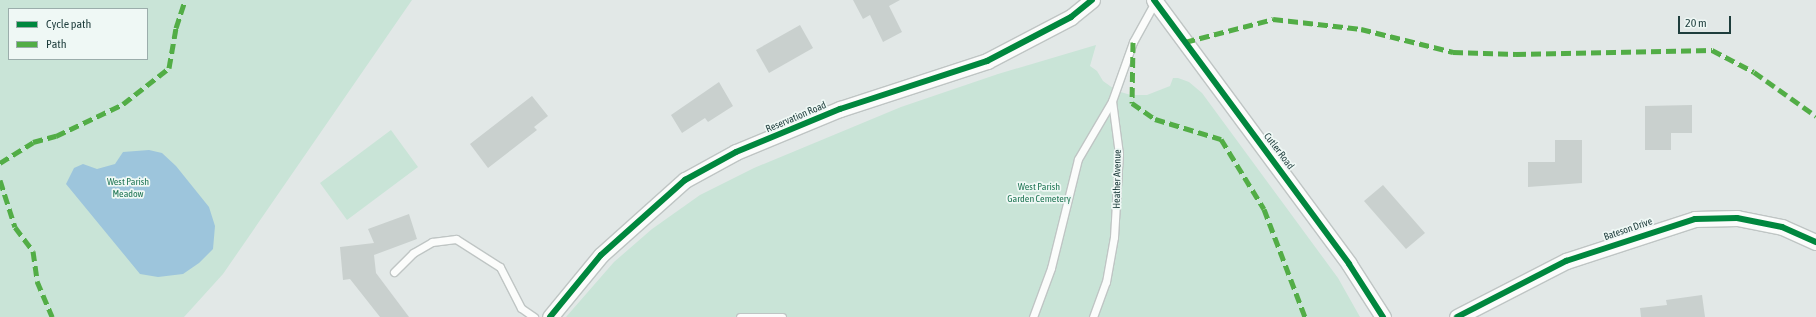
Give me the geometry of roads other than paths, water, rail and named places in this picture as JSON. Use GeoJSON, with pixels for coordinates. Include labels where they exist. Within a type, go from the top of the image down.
{"type":"FeatureCollection","features":[{"type":"Feature","properties":{"kind":"street","name":"Reservation Road"},"geometry":{"type":"LineString","coordinates":[[550,317],[601,255],[685,180],[736,152],[840,109],[987,62],[1071,17],[1092,0]]}},
{"type":"Feature","properties":{"kind":"street","name":"Cutler Road"},"geometry":{"type":"LineString","coordinates":[[1155,1],[1336,246],[1383,317]]}},
{"type":"Feature","properties":{"kind":"street","name":"Bateson Drive"},"geometry":{"type":"LineString","coordinates":[[1457,317],[1566,260],[1695,219],[1737,218],[1782,227],[1816,242]]}},
{"type":"Feature","properties":{"kind":"lane"},"geometry":{"type":"LineString","coordinates":[[1033,317],[1051,268],[1078,159],[1112,101],[1133,42],[1155,1]]}},
{"type":"Feature","properties":{"kind":"lane","name":"Heather Avenue"},"geometry":{"type":"LineString","coordinates":[[1093,317],[1106,282],[1115,230],[1119,154],[1112,101]]}},
{"type":"Feature","properties":{"kind":"lane"},"geometry":{"type":"LineString","coordinates":[[394,272],[413,253],[432,242],[456,239],[500,267],[521,308],[534,317]]}},
{"type":"Feature","properties":{"kind":"lane"},"geometry":{"type":"LineString","coordinates":[[740,317],[782,317]]}},
{"type":"Feature","properties":{"kind":"water"},"geometry":{"type":"Polygon","coordinates":[[[149,150],[162,153],[176,166],[209,207],[215,226],[213,249],[199,263],[183,274],[158,277],[140,274],[66,184],[74,168],[83,164],[97,169],[115,164],[123,152],[149,150]]]}},
{"type":"Feature","properties":{"kind":"park label","name":"West Parish Meadow"},"geometry":{"type":"Point","coordinates":[128,186]}},
{"type":"Feature","properties":{"kind":"park label","name":"West Parish Garden Cemetery"},"geometry":{"type":"Point","coordinates":[1039,192]}}]}
